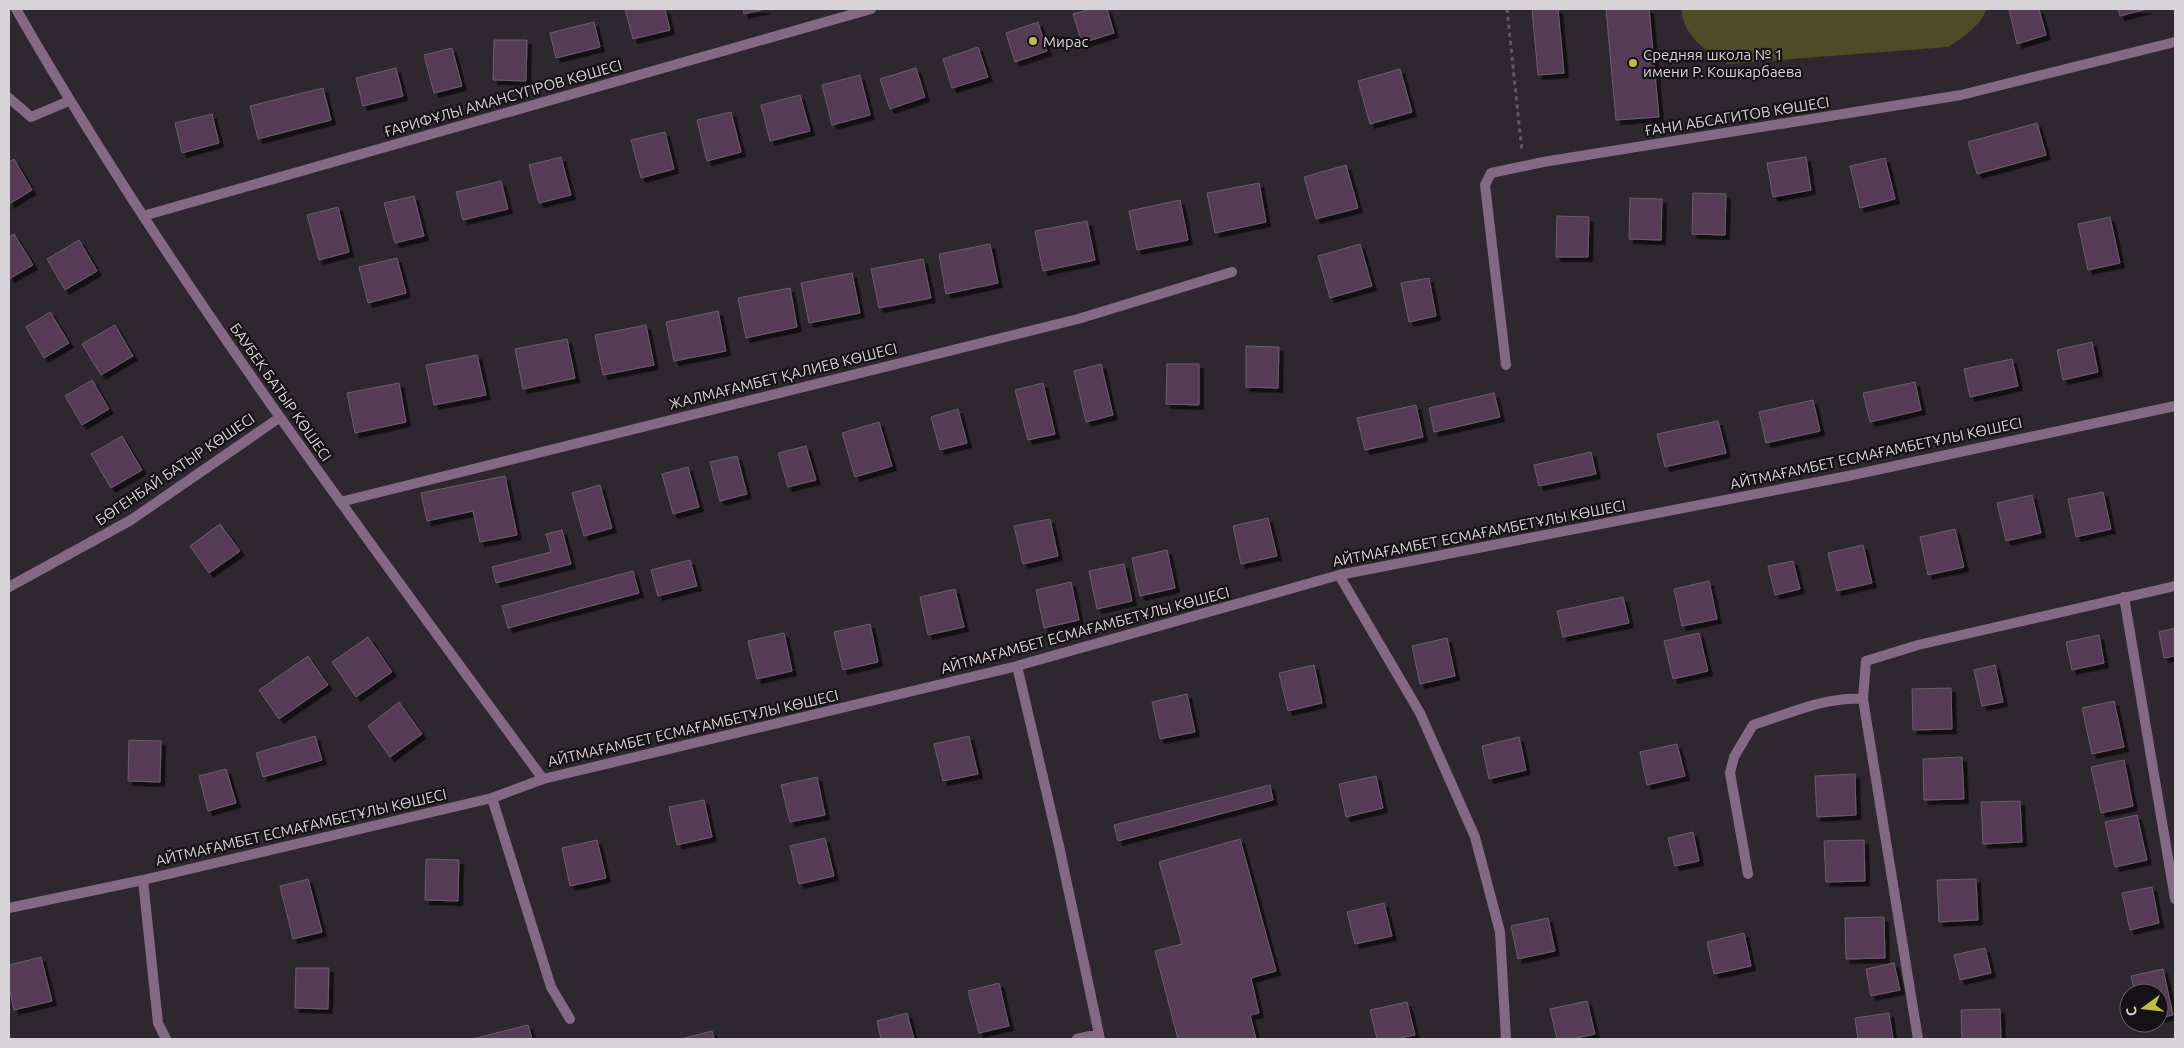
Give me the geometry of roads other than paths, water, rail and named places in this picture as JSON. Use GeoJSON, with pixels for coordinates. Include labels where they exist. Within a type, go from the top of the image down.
{"type":"FeatureCollection","features":[{"type":"Feature","properties":{"kind":"street","name":"БАУБЕК БАТЫР КӨШЕСІ"},"geometry":{"type":"LineString","coordinates":[[16,9],[68,101],[192,292],[243,362],[279,418],[543,779]]}},
{"type":"Feature","properties":{"kind":"street","name":"ҒАРИФҰЛЫ АМАНСҮГІРОВ КӨШЕСІ"},"geometry":{"type":"LineString","coordinates":[[143,216],[871,9]]}},
{"type":"Feature","properties":{"kind":"street","name":"ҒАНИ АБСАГИТОВ КӨШЕСІ"},"geometry":{"type":"LineString","coordinates":[[1506,365],[1485,186],[1491,173],[1961,94],[2175,42]]}},
{"type":"Feature","properties":{"kind":"street"},"geometry":{"type":"LineString","coordinates":[[9,98],[32,117],[68,101]]}},
{"type":"Feature","properties":{"kind":"street","name":"ЖАЛМАҒАМБЕТ ҚАЛИЕВ КӨШЕСІ"},"geometry":{"type":"LineString","coordinates":[[340,502],[1078,319],[1232,272]]}},
{"type":"Feature","properties":{"kind":"street","name":"АЙТМАҒАМБЕТ ЕСМАҒАМБЕТҰЛЫ КӨШЕСІ"},"geometry":{"type":"LineString","coordinates":[[9,908],[143,880],[492,798],[543,779],[1017,666],[1339,575],[1838,478],[2175,406]]}},
{"type":"Feature","properties":{"kind":"street","name":"БӨГЕНБАЙ БАТЫР КӨШЕСІ"},"geometry":{"type":"LineString","coordinates":[[9,587],[131,520],[279,418]]}},
{"type":"Feature","properties":{"kind":"street"},"geometry":{"type":"LineString","coordinates":[[1339,575],[1420,713],[1475,837],[1500,932],[1506,1039]]}},
{"type":"Feature","properties":{"kind":"street"},"geometry":{"type":"LineString","coordinates":[[1918,1039],[1863,699],[1866,661],[1918,645],[2175,586]]}},
{"type":"Feature","properties":{"kind":"street"},"geometry":{"type":"LineString","coordinates":[[2124,597],[2175,899]]}},
{"type":"Feature","properties":{"kind":"street"},"geometry":{"type":"LineString","coordinates":[[1017,666],[1059,846],[1099,1037],[1077,1039]]}},
{"type":"Feature","properties":{"kind":"street"},"geometry":{"type":"LineString","coordinates":[[1748,874],[1730,773],[1734,757],[1753,725],[1829,702],[1849,698],[1863,699]]}},
{"type":"Feature","properties":{"kind":"street"},"geometry":{"type":"LineString","coordinates":[[492,798],[551,987],[570,1019]]}},
{"type":"Feature","properties":{"kind":"street"},"geometry":{"type":"LineString","coordinates":[[143,880],[158,1023],[166,1039]]}},
{"type":"Feature","properties":{"kind":"place","name":"Мирас"},"geometry":{"type":"Point","coordinates":[1033,41]}},
{"type":"Feature","properties":{"kind":"place","name":"Средняя школа № 1 имени Р. Кошкарбаева"},"geometry":{"type":"Point","coordinates":[1633,63]}}]}
